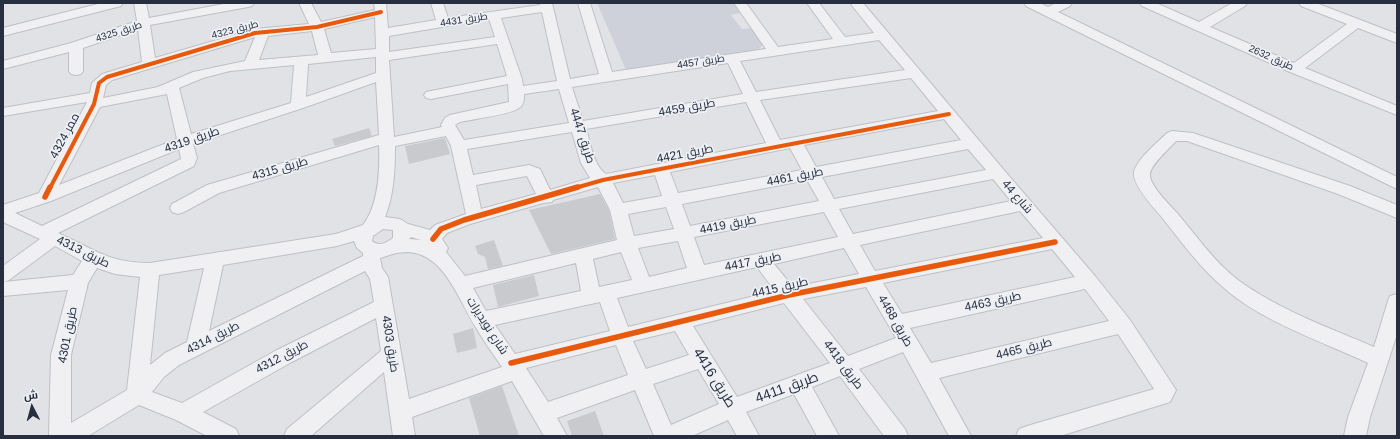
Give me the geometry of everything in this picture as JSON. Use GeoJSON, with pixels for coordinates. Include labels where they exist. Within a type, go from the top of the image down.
{"type":"FeatureCollection","features":[{"type":"Feature","properties":{"kind":"street"},"geometry":{"type":"LineString","coordinates":[[3,32],[117,3]]}},
{"type":"Feature","properties":{"kind":"street"},"geometry":{"type":"LineString","coordinates":[[140,3],[148,47],[149,65]]}},
{"type":"Feature","properties":{"kind":"street"},"geometry":{"type":"LineString","coordinates":[[166,19],[190,3]]}},
{"type":"Feature","properties":{"kind":"street"},"geometry":{"type":"LineString","coordinates":[[305,3],[317,27],[325,57]]}},
{"type":"Feature","properties":{"kind":"street"},"geometry":{"type":"LineString","coordinates":[[438,3],[443,23]]}},
{"type":"Feature","properties":{"kind":"street"},"geometry":{"type":"LineString","coordinates":[[475,218],[459,146],[448,123],[455,118],[514,105],[517,101],[516,85],[501,40],[482,3]]}},
{"type":"Feature","properties":{"kind":"street"},"geometry":{"type":"LineString","coordinates":[[584,3],[606,76]]}},
{"type":"Feature","properties":{"kind":"street"},"geometry":{"type":"LineString","coordinates":[[740,3],[774,52]]}},
{"type":"Feature","properties":{"kind":"street"},"geometry":{"type":"LineString","coordinates":[[813,3],[841,41]]}},
{"type":"Feature","properties":{"kind":"street","name":"شارع 44"},"geometry":{"type":"LineString","coordinates":[[856,3],[1089,281],[1122,325],[1166,390],[1162,396],[1027,436]]}},
{"type":"Feature","properties":{"kind":"street"},"geometry":{"type":"LineString","coordinates":[[1030,3],[1397,184]]}},
{"type":"Feature","properties":{"kind":"street"},"geometry":{"type":"LineString","coordinates":[[1048,12],[1066,3]]}},
{"type":"Feature","properties":{"kind":"street","name":"طريق 2632"},"geometry":{"type":"LineString","coordinates":[[1146,3],[1295,69],[1397,111]]}},
{"type":"Feature","properties":{"kind":"street"},"geometry":{"type":"LineString","coordinates":[[1200,27],[1241,3]]}},
{"type":"Feature","properties":{"kind":"street"},"geometry":{"type":"LineString","coordinates":[[1305,3],[1397,39]]}},
{"type":"Feature","properties":{"kind":"street","name":"طريق 4325"},"geometry":{"type":"LineString","coordinates":[[3,65],[76,46],[143,24],[240,4]]}},
{"type":"Feature","properties":{"kind":"street","name":"طريق 4431"},"geometry":{"type":"LineString","coordinates":[[382,34],[546,6]]}},
{"type":"Feature","properties":{"kind":"street","name":"طريق 4447"},"geometry":{"type":"LineString","coordinates":[[546,6],[564,83],[579,125],[589,163],[595,174],[603,180],[618,210],[627,244],[643,285]]}},
{"type":"Feature","properties":{"kind":"street"},"geometry":{"type":"LineString","coordinates":[[371,228],[379,212],[384,196],[386,140],[380,7]]}},
{"type":"Feature","properties":{"kind":"street","name":"طريق 4323"},"geometry":{"type":"LineString","coordinates":[[96,94],[106,77],[255,33],[317,27],[380,7]]}},
{"type":"Feature","properties":{"kind":"street"},"geometry":{"type":"LineString","coordinates":[[1295,69],[1357,24]]}},
{"type":"Feature","properties":{"kind":"street"},"geometry":{"type":"LineString","coordinates":[[251,64],[263,32]]}},
{"type":"Feature","properties":{"kind":"street","name":"طريق 4457"},"geometry":{"type":"LineString","coordinates":[[431,95],[516,85],[564,83],[884,35]]}},
{"type":"Feature","properties":{"kind":"street"},"geometry":{"type":"LineString","coordinates":[[4,112],[96,94],[129,98],[172,87],[188,79],[208,72],[251,64],[270,64],[325,57],[382,54],[501,40]]}},
{"type":"Feature","properties":{"kind":"street"},"geometry":{"type":"LineString","coordinates":[[76,46],[76,71]]}},
{"type":"Feature","properties":{"kind":"street"},"geometry":{"type":"LineString","coordinates":[[732,58],[775,146]]}},
{"type":"Feature","properties":{"kind":"street"},"geometry":{"type":"LineString","coordinates":[[298,105],[298,82],[301,60]]}},
{"type":"Feature","properties":{"kind":"street","name":"طريق 4459"},"geometry":{"type":"LineString","coordinates":[[459,146],[751,97],[915,73]]}},
{"type":"Feature","properties":{"kind":"street","name":"طريق 4319"},"geometry":{"type":"LineString","coordinates":[[3,210],[46,197],[185,141],[298,105],[383,75]]}},
{"type":"Feature","properties":{"kind":"street"},"geometry":{"type":"LineString","coordinates":[[3,275],[48,235],[188,162],[190,158],[172,87]]}},
{"type":"Feature","properties":{"kind":"street","name":"ممر 4324"},"geometry":{"type":"LineString","coordinates":[[46,197],[96,94]]}},
{"type":"Feature","properties":{"kind":"street","name":"طريق 4421"},"geometry":{"type":"LineString","coordinates":[[433,239],[441,229],[603,180],[949,114]]}},
{"type":"Feature","properties":{"kind":"street","name":"طريق 4315"},"geometry":{"type":"LineString","coordinates":[[178,208],[213,189],[386,140],[451,130]]}},
{"type":"Feature","properties":{"kind":"street"},"geometry":{"type":"LineString","coordinates":[[1380,360],[1283,316],[1246,295],[1231,284],[1212,266],[1156,200],[1143,181],[1142,173],[1145,165],[1172,136],[1188,136],[1395,207]]}},
{"type":"Feature","properties":{"kind":"street","name":"طريق 4468"},"geometry":{"type":"LineString","coordinates":[[795,143],[870,279],[898,323],[926,372],[960,436]]}},
{"type":"Feature","properties":{"kind":"street","name":"طريق 4461"},"geometry":{"type":"LineString","coordinates":[[618,210],[972,143]]}},
{"type":"Feature","properties":{"kind":"street"},"geometry":{"type":"LineString","coordinates":[[661,169],[698,273]]}},
{"type":"Feature","properties":{"kind":"street"},"geometry":{"type":"LineString","coordinates":[[468,181],[529,170],[534,173],[546,198]]}},
{"type":"Feature","properties":{"kind":"street","name":"طريق 4419"},"geometry":{"type":"LineString","coordinates":[[460,284],[627,244],[997,173]]}},
{"type":"Feature","properties":{"kind":"street"},"geometry":{"type":"LineString","coordinates":[[378,255],[402,239],[401,227],[384,196]]}},
{"type":"Feature","properties":{"kind":"street","name":"طريق 4417"},"geometry":{"type":"LineString","coordinates":[[482,320],[1024,204]]}},
{"type":"Feature","properties":{"kind":"street","name":"طريق 4313"},"geometry":{"type":"LineString","coordinates":[[3,215],[48,235],[93,259],[115,267],[132,270],[150,270],[325,242],[348,237],[382,223],[401,227]]}},
{"type":"Feature","properties":{"kind":"street"},"geometry":{"type":"LineString","coordinates":[[401,227],[420,232],[433,239]]}},
{"type":"Feature","properties":{"kind":"street","name":"طريق 4303"},"geometry":{"type":"LineString","coordinates":[[371,228],[363,238],[363,243],[378,255],[384,306],[404,436]]}},
{"type":"Feature","properties":{"kind":"street","name":"شارع نويديرات"},"geometry":{"type":"LineString","coordinates":[[433,239],[439,248],[441,258]]}},
{"type":"Feature","properties":{"kind":"street","name":"طريق 4313"},"geometry":{"type":"LineString","coordinates":[[325,242],[378,255]]}},
{"type":"Feature","properties":{"kind":"street","name":"طريق 4415"},"geometry":{"type":"LineString","coordinates":[[514,367],[620,335],[789,295],[1055,242]]}},
{"type":"Feature","properties":{"kind":"street","name":"شارع نويديرات"},"geometry":{"type":"LineString","coordinates":[[378,255],[407,245],[421,247],[432,251],[441,258],[460,284],[514,367],[556,436]]}},
{"type":"Feature","properties":{"kind":"street"},"geometry":{"type":"LineString","coordinates":[[583,254],[599,294],[620,335],[666,436]]}},
{"type":"Feature","properties":{"kind":"street","name":"طريق 4314"},"geometry":{"type":"LineString","coordinates":[[69,436],[137,395],[156,371],[172,359],[378,255]]}},
{"type":"Feature","properties":{"kind":"street","name":"طريق 4301"},"geometry":{"type":"LineString","coordinates":[[60,436],[61,355],[79,282],[93,259]]}},
{"type":"Feature","properties":{"kind":"street"},"geometry":{"type":"LineString","coordinates":[[196,347],[215,260]]}},
{"type":"Feature","properties":{"kind":"street","name":"طريق 4418"},"geometry":{"type":"LineString","coordinates":[[761,260],[845,366],[897,436]]}},
{"type":"Feature","properties":{"kind":"street"},"geometry":{"type":"LineString","coordinates":[[150,270],[137,395],[184,412],[228,436]]}},
{"type":"Feature","properties":{"kind":"street","name":"طريق 4463"},"geometry":{"type":"LineString","coordinates":[[898,323],[1089,281]]}},
{"type":"Feature","properties":{"kind":"street"},"geometry":{"type":"LineString","coordinates":[[3,289],[79,282]]}},
{"type":"Feature","properties":{"kind":"street"},"geometry":{"type":"LineString","coordinates":[[1355,436],[1359,417],[1380,360],[1397,301]]}},
{"type":"Feature","properties":{"kind":"street","name":"طريق 4312"},"geometry":{"type":"LineString","coordinates":[[184,412],[241,379],[345,324],[384,306]]}},
{"type":"Feature","properties":{"kind":"street","name":"طريق 4416"},"geometry":{"type":"LineString","coordinates":[[680,321],[701,359],[748,436]]}},
{"type":"Feature","properties":{"kind":"street","name":"طريق 4465"},"geometry":{"type":"LineString","coordinates":[[926,372],[1122,325]]}},
{"type":"Feature","properties":{"kind":"street","name":"طريق 4411"},"geometry":{"type":"LineString","coordinates":[[666,436],[732,408],[908,342]]}},
{"type":"Feature","properties":{"kind":"street"},"geometry":{"type":"LineString","coordinates":[[295,436],[392,353]]}},
{"type":"Feature","properties":{"kind":"street"},"geometry":{"type":"LineString","coordinates":[[543,413],[701,359]]}},
{"type":"Feature","properties":{"kind":"street"},"geometry":{"type":"LineString","coordinates":[[401,411],[514,367]]}},
{"type":"Feature","properties":{"kind":"street"},"geometry":{"type":"LineString","coordinates":[[799,384],[828,436]]}},
{"type":"Feature","properties":{"kind":"shaded area"},"geometry":{"type":"Polygon","coordinates":[[[597,3],[738,3],[744,12],[731,15],[742,29],[753,28],[764,43],[758,50],[626,70],[597,3]]]}},
{"type":"Feature","properties":{"kind":"building"},"geometry":{"type":"Polygon","coordinates":[[[369,128],[372,136],[335,146],[332,139],[369,128]]]}},
{"type":"Feature","properties":{"kind":"building"},"geometry":{"type":"Polygon","coordinates":[[[445,138],[450,154],[409,164],[405,146],[445,138]]]}},
{"type":"Feature","properties":{"kind":"building"},"geometry":{"type":"Polygon","coordinates":[[[600,194],[609,211],[615,239],[551,254],[529,210],[600,194]]]}},
{"type":"Feature","properties":{"kind":"building"},"geometry":{"type":"Polygon","coordinates":[[[494,240],[503,266],[488,269],[485,257],[478,254],[475,246],[494,240]]]}},
{"type":"Feature","properties":{"kind":"building"},"geometry":{"type":"Polygon","coordinates":[[[534,275],[539,296],[498,307],[493,285],[534,275]]]}},
{"type":"Feature","properties":{"kind":"building"},"geometry":{"type":"Polygon","coordinates":[[[473,328],[477,348],[457,353],[453,334],[473,328]]]}},
{"type":"Feature","properties":{"kind":"building"},"geometry":{"type":"Polygon","coordinates":[[[502,386],[519,436],[480,436],[469,398],[502,386]]]}},
{"type":"Feature","properties":{"kind":"building"},"geometry":{"type":"Polygon","coordinates":[[[595,411],[604,436],[572,436],[567,421],[595,411]]]}},
{"type":"Feature","properties":{"kind":"cycle path"},"geometry":{"type":"LineString","coordinates":[[45,197],[94,104],[99,83],[107,77],[255,33],[317,27],[381,12]]}},
{"type":"Feature","properties":{"kind":"cycle path"},"geometry":{"type":"LineString","coordinates":[[433,239],[441,229],[464,220],[603,180],[949,114]]}},
{"type":"Feature","properties":{"kind":"cycle path"},"geometry":{"type":"LineString","coordinates":[[511,363],[789,295],[1055,242]]}}]}
